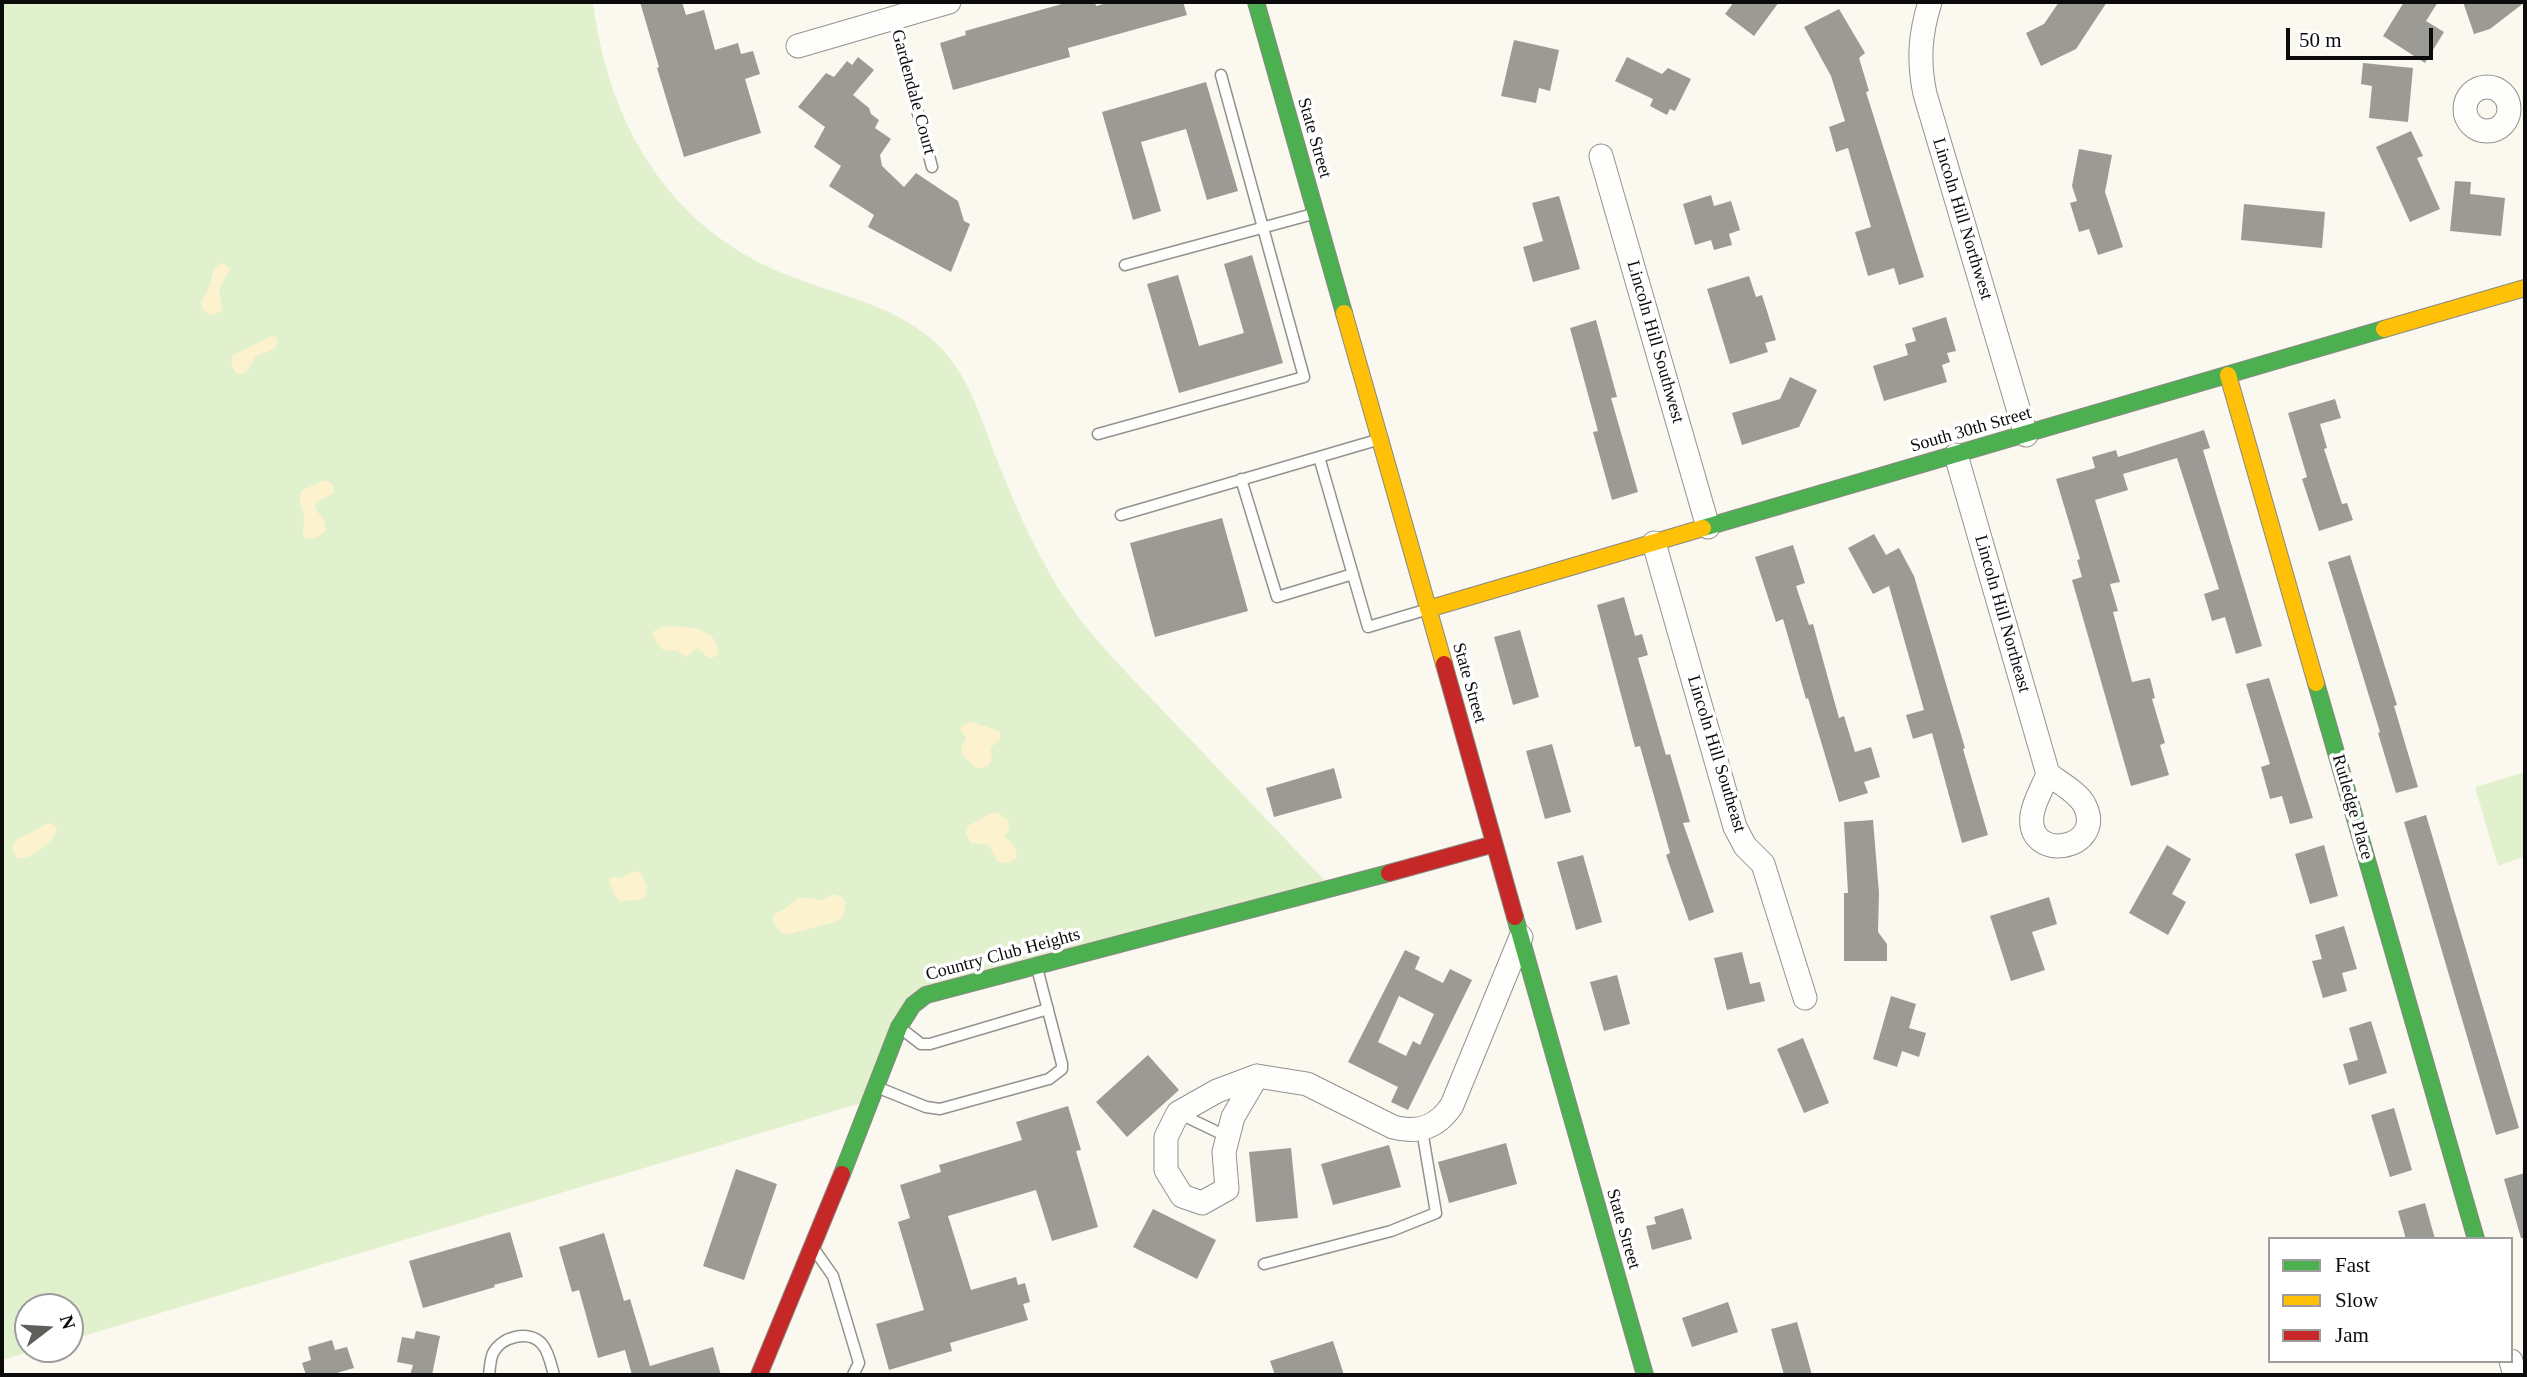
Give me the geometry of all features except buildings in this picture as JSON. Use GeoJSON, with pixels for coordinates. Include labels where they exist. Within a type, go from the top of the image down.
{"type":"FeatureCollection","features":[{"type":"Feature","properties":{"kind":"street","name":"Gardendale Court"},"geometry":{"type":"LineString","coordinates":[[798,46],[949,2]]}},
{"type":"Feature","properties":{"kind":"street","name":"State Street"},"geometry":{"type":"LineString","coordinates":[[1255,2],[1645,1375]]}},
{"type":"Feature","properties":{"kind":"street","name":"Lincoln Hill Northwest"},"geometry":{"type":"LineString","coordinates":[[1930,2],[1920,48],[1925,94],[2026,435]]}},
{"type":"Feature","properties":{"kind":"street","name":"Lincoln Hill Southwest"},"geometry":{"type":"LineString","coordinates":[[1601,156],[1708,527]]}},
{"type":"Feature","properties":{"kind":"street","name":"South 30th Street"},"geometry":{"type":"LineString","coordinates":[[1428,610],[2525,288]]}},
{"type":"Feature","properties":{"kind":"street","name":"Rutledge Place"},"geometry":{"type":"LineString","coordinates":[[2228,375],[2475,1237]]}},
{"type":"Feature","properties":{"kind":"street","name":"Lincoln Hill Northeast"},"geometry":{"type":"LineString","coordinates":[[1956,455],[2048,774]]}},
{"type":"Feature","properties":{"kind":"street","name":"Lincoln Hill Southeast"},"geometry":{"type":"LineString","coordinates":[[1654,544],[1735,827],[1745,846],[1763,864],[1805,998]]}},
{"type":"Feature","properties":{"kind":"street","name":"Country Club Heights"},"geometry":{"type":"LineString","coordinates":[[759,1375],[813,1247],[899,1027],[910,1007],[926,995],[1333,889],[1494,844]]}},
{"type":"Feature","properties":{"kind":"street"},"geometry":{"type":"LineString","coordinates":[[1257,1076],[1233,1117],[1224,1152],[1227,1189],[1202,1203],[1182,1196],[1166,1170],[1166,1136],[1178,1113],[1217,1091],[1257,1076],[1307,1084],[1403,1130],[1422,1130],[1437,1123],[1452,1105],[1521,937]]}},
{"type":"Feature","properties":{"kind":"lane","name":"Gardendale Court"},"geometry":{"type":"LineString","coordinates":[[893,18],[932,167]]}},
{"type":"Feature","properties":{"kind":"lane"},"geometry":{"type":"LineString","coordinates":[[1098,434],[1304,377],[1221,75]]}},
{"type":"Feature","properties":{"kind":"lane"},"geometry":{"type":"LineString","coordinates":[[1125,265],[1315,213]]}},
{"type":"Feature","properties":{"kind":"lane"},"geometry":{"type":"LineString","coordinates":[[1121,514],[1380,439]]}},
{"type":"Feature","properties":{"kind":"lane"},"geometry":{"type":"LineString","coordinates":[[1319,457],[1368,627],[1428,610]]}},
{"type":"Feature","properties":{"kind":"lane"},"geometry":{"type":"LineString","coordinates":[[1241,479],[1277,597],[1353,575]]}},
{"type":"Feature","properties":{"kind":"lane"},"geometry":{"type":"LineString","coordinates":[[876,1087],[926,1107],[940,1109],[1049,1079],[1062,1069],[1062,1064],[1036,965]]}},
{"type":"Feature","properties":{"kind":"lane"},"geometry":{"type":"LineString","coordinates":[[899,1027],[921,1044],[930,1044],[1048,1009]]}},
{"type":"Feature","properties":{"kind":"lane"},"geometry":{"type":"LineString","coordinates":[[1178,1113],[1228,1137]]}},
{"type":"Feature","properties":{"kind":"lane"},"geometry":{"type":"LineString","coordinates":[[1265,1264],[1391,1231],[1436,1213],[1422,1130]]}},
{"type":"Feature","properties":{"kind":"lane"},"geometry":{"type":"LineString","coordinates":[[813,1247],[833,1276],[859,1363],[853,1375]]}},
{"type":"Feature","properties":{"kind":"lane"},"geometry":{"type":"LineString","coordinates":[[489,1375],[491,1360],[500,1344],[517,1336],[527,1336],[537,1339],[544,1346],[554,1375]]}},
{"type":"Feature","properties":{"kind":"green space"},"geometry":{"type":"Polygon","coordinates":[[[2,2],[593,2],[601,48],[614,92],[632,133],[654,170],[681,204],[714,234],[752,258],[795,278],[878,307],[917,328],[934,341],[965,381],[1024,524],[1068,604],[1122,668],[1333,889],[926,995],[871,1100],[84,1336],[84,1293],[14,1293],[14,1356],[2,1360],[2,2]]]}},
{"type":"Feature","properties":{"kind":"green space"},"geometry":{"type":"Polygon","coordinates":[[[2525,772],[2525,856],[2498,866],[2475,787],[2525,772]]]}},
{"type":"Feature","properties":{"kind":"sand"},"geometry":{"type":"Polygon","coordinates":[[[223,263],[230,269],[219,289],[222,309],[215,315],[210,314],[204,310],[201,303],[214,269],[223,263]]]}},
{"type":"Feature","properties":{"kind":"sand"},"geometry":{"type":"Polygon","coordinates":[[[271,336],[276,337],[278,342],[274,349],[256,356],[246,373],[237,374],[231,365],[233,355],[271,336]]]}},
{"type":"Feature","properties":{"kind":"sand"},"geometry":{"type":"Polygon","coordinates":[[[325,480],[333,484],[334,493],[317,502],[315,506],[323,517],[326,531],[313,539],[305,538],[301,491],[325,480]]]}},
{"type":"Feature","properties":{"kind":"sand"},"geometry":{"type":"Polygon","coordinates":[[[662,627],[689,628],[706,633],[713,638],[719,654],[710,659],[697,648],[686,657],[677,651],[663,650],[652,635],[662,627]]]}},
{"type":"Feature","properties":{"kind":"sand"},"geometry":{"type":"Polygon","coordinates":[[[969,722],[1000,732],[1000,740],[990,748],[992,760],[987,767],[976,768],[962,755],[961,748],[966,738],[960,728],[969,722]]]}},
{"type":"Feature","properties":{"kind":"sand"},"geometry":{"type":"Polygon","coordinates":[[[997,812],[1008,820],[1009,829],[1005,837],[1014,845],[1017,857],[1010,863],[998,862],[988,844],[971,843],[966,834],[968,826],[997,812]]]}},
{"type":"Feature","properties":{"kind":"sand"},"geometry":{"type":"Polygon","coordinates":[[[51,823],[57,828],[52,839],[35,853],[17,858],[12,848],[17,839],[51,823]]]}},
{"type":"Feature","properties":{"kind":"sand"},"geometry":{"type":"Polygon","coordinates":[[[635,871],[640,872],[647,886],[645,897],[640,900],[620,901],[609,881],[612,877],[621,878],[635,871]]]}},
{"type":"Feature","properties":{"kind":"sand"},"geometry":{"type":"Polygon","coordinates":[[[834,894],[843,898],[846,904],[843,916],[838,921],[790,934],[782,933],[773,923],[774,914],[799,897],[822,900],[834,894]]]}},
{"type":"Feature","properties":{"kind":"traffic: fast"},"geometry":{"type":"LineString","coordinates":[[1256,2],[1344,313]]}},
{"type":"Feature","properties":{"kind":"traffic: fast"},"geometry":{"type":"LineString","coordinates":[[1703,528],[2384,329]]}},
{"type":"Feature","properties":{"kind":"traffic: fast"},"geometry":{"type":"LineString","coordinates":[[2316,683],[2475,1237]]}},
{"type":"Feature","properties":{"kind":"traffic: fast"},"geometry":{"type":"LineString","coordinates":[[842,1174],[899,1027],[913,1005],[926,995],[1389,873]]}},
{"type":"Feature","properties":{"kind":"traffic: fast"},"geometry":{"type":"LineString","coordinates":[[1515,917],[1645,1375]]}},
{"type":"Feature","properties":{"kind":"traffic: slow"},"geometry":{"type":"LineString","coordinates":[[2384,329],[2525,288]]}},
{"type":"Feature","properties":{"kind":"traffic: slow"},"geometry":{"type":"LineString","coordinates":[[1344,313],[1444,664]]}},
{"type":"Feature","properties":{"kind":"traffic: slow"},"geometry":{"type":"LineString","coordinates":[[2228,375],[2316,683]]}},
{"type":"Feature","properties":{"kind":"traffic: slow"},"geometry":{"type":"LineString","coordinates":[[1428,609],[1703,528]]}},
{"type":"Feature","properties":{"kind":"traffic: jam"},"geometry":{"type":"LineString","coordinates":[[1444,664],[1515,917]]}},
{"type":"Feature","properties":{"kind":"traffic: jam"},"geometry":{"type":"LineString","coordinates":[[1389,873],[1494,844]]}},
{"type":"Feature","properties":{"kind":"traffic: jam"},"geometry":{"type":"LineString","coordinates":[[759,1375],[842,1174]]}}]}
